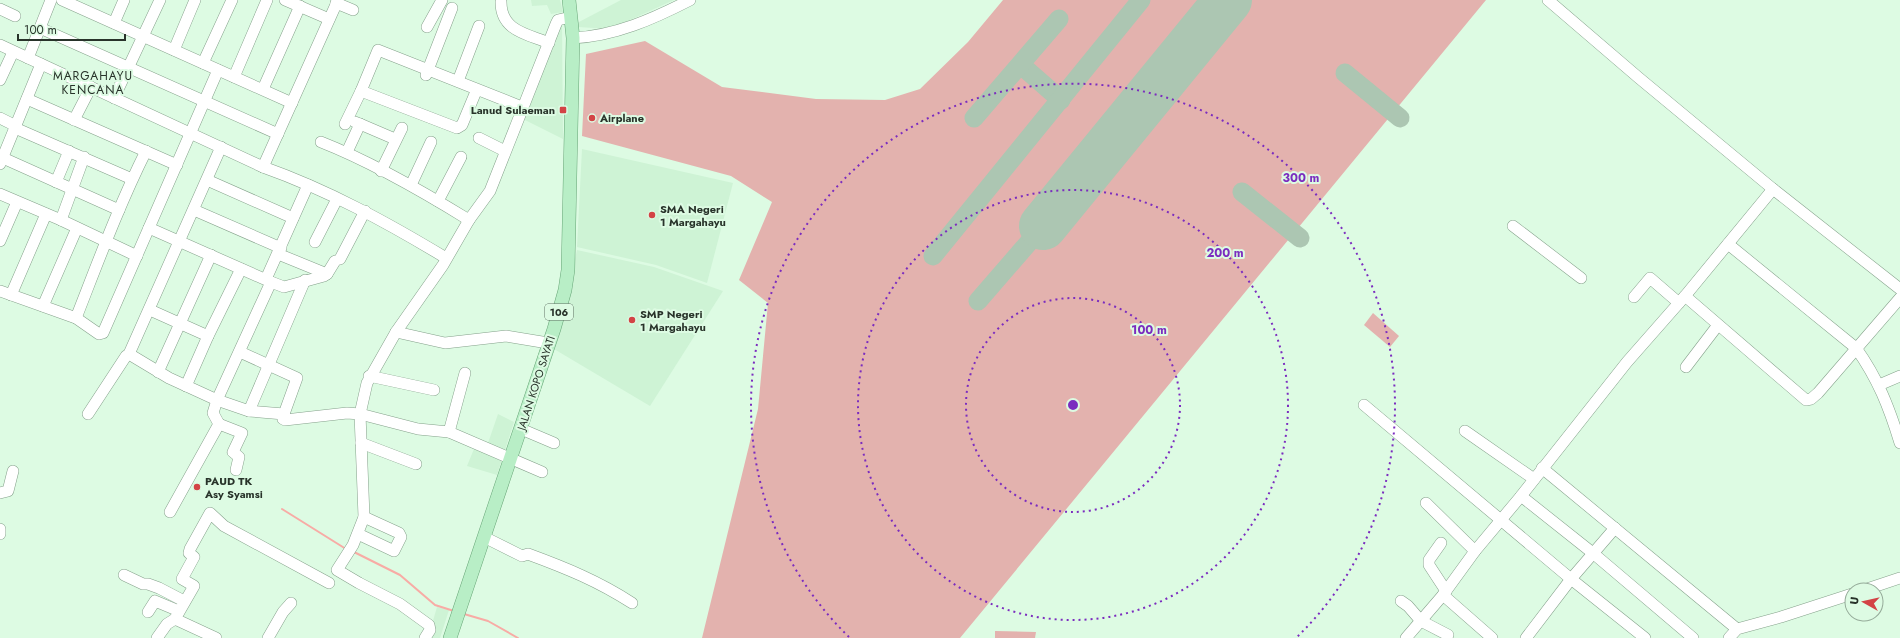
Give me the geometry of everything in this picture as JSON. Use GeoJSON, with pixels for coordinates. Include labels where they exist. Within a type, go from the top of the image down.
{"type":"FeatureCollection","features":[{"type":"Feature","properties":{"kind":"main road","name":"JALAN KOPO SAYATI"},"geometry":{"type":"LineString","coordinates":[[450,638],[521,429],[564,296],[568,270],[573,38],[569,0]]}},
{"type":"Feature","properties":{"kind":"street"},"geometry":{"type":"LineString","coordinates":[[28,58],[51,0]]}},
{"type":"Feature","properties":{"kind":"street"},"geometry":{"type":"LineString","coordinates":[[62,0],[83,4],[114,23],[143,37],[292,103]]}},
{"type":"Feature","properties":{"kind":"street"},"geometry":{"type":"LineString","coordinates":[[114,23],[124,0]]}},
{"type":"Feature","properties":{"kind":"street"},"geometry":{"type":"LineString","coordinates":[[114,98],[160,0]]}},
{"type":"Feature","properties":{"kind":"street"},"geometry":{"type":"LineString","coordinates":[[174,50],[195,0]]}},
{"type":"Feature","properties":{"kind":"street"},"geometry":{"type":"LineString","coordinates":[[203,63],[232,0]]}},
{"type":"Feature","properties":{"kind":"street"},"geometry":{"type":"LineString","coordinates":[[234,77],[267,0]]}},
{"type":"Feature","properties":{"kind":"street"},"geometry":{"type":"LineString","coordinates":[[286,0],[329,19]]}},
{"type":"Feature","properties":{"kind":"street"},"geometry":{"type":"LineString","coordinates":[[427,27],[442,0]]}},
{"type":"Feature","properties":{"kind":"street"},"geometry":{"type":"LineString","coordinates":[[573,38],[592,37],[612,33],[670,5],[690,0]]}},
{"type":"Feature","properties":{"kind":"street"},"geometry":{"type":"LineString","coordinates":[[1548,0],[1773,189],[1900,289]]}},
{"type":"Feature","properties":{"kind":"street"},"geometry":{"type":"LineString","coordinates":[[264,167],[337,2],[353,10]]}},
{"type":"Feature","properties":{"kind":"street"},"geometry":{"type":"LineString","coordinates":[[501,2],[503,16],[510,26],[520,32],[549,43]]}},
{"type":"Feature","properties":{"kind":"street"},"geometry":{"type":"LineString","coordinates":[[262,89],[300,6]]}},
{"type":"Feature","properties":{"kind":"street"},"geometry":{"type":"LineString","coordinates":[[427,72],[452,8]]}},
{"type":"Feature","properties":{"kind":"street"},"geometry":{"type":"LineString","coordinates":[[0,9],[15,16]]}},
{"type":"Feature","properties":{"kind":"street"},"geometry":{"type":"LineString","coordinates":[[425,638],[430,630],[430,625],[400,604],[338,571],[358,534],[364,517],[360,414],[369,376],[469,220],[490,191],[521,109],[558,20],[571,17]]}},
{"type":"Feature","properties":{"kind":"street"},"geometry":{"type":"LineString","coordinates":[[458,80],[479,26]]}},
{"type":"Feature","properties":{"kind":"street"},"geometry":{"type":"LineString","coordinates":[[40,28],[129,66],[278,134]]}},
{"type":"Feature","properties":{"kind":"street"},"geometry":{"type":"LineString","coordinates":[[0,45],[221,148],[365,211],[446,258]]}},
{"type":"Feature","properties":{"kind":"street"},"geometry":{"type":"LineString","coordinates":[[0,80],[13,52]]}},
{"type":"Feature","properties":{"kind":"street"},"geometry":{"type":"LineString","coordinates":[[347,152],[361,92],[377,53],[521,109]]}},
{"type":"Feature","properties":{"kind":"street"},"geometry":{"type":"LineString","coordinates":[[41,64],[1,161],[56,182],[119,210]]}},
{"type":"Feature","properties":{"kind":"street"},"geometry":{"type":"LineString","coordinates":[[46,214],[5,293],[76,318],[99,334],[102,333],[218,70]]}},
{"type":"Feature","properties":{"kind":"street"},"geometry":{"type":"LineString","coordinates":[[427,72],[458,80],[476,92]]}},
{"type":"Feature","properties":{"kind":"street"},"geometry":{"type":"LineString","coordinates":[[74,120],[91,87]]}},
{"type":"Feature","properties":{"kind":"street"},"geometry":{"type":"LineString","coordinates":[[361,92],[457,128],[462,125],[476,92]]}},
{"type":"Feature","properties":{"kind":"street"},"geometry":{"type":"LineString","coordinates":[[27,99],[177,165]]}},
{"type":"Feature","properties":{"kind":"street"},"geometry":{"type":"LineString","coordinates":[[0,118],[15,127],[132,179]]}},
{"type":"Feature","properties":{"kind":"street"},"geometry":{"type":"LineString","coordinates":[[353,123],[395,139]]}},
{"type":"Feature","properties":{"kind":"street"},"geometry":{"type":"LineString","coordinates":[[381,171],[395,139],[402,128]]}},
{"type":"Feature","properties":{"kind":"street"},"geometry":{"type":"LineString","coordinates":[[478,138],[505,150]]}},
{"type":"Feature","properties":{"kind":"street"},"geometry":{"type":"LineString","coordinates":[[320,142],[347,152],[381,171],[411,185],[469,220]]}},
{"type":"Feature","properties":{"kind":"street"},"geometry":{"type":"LineString","coordinates":[[411,185],[431,142]]}},
{"type":"Feature","properties":{"kind":"street"},"geometry":{"type":"LineString","coordinates":[[88,414],[128,355],[150,310],[221,148]]}},
{"type":"Feature","properties":{"kind":"street"},"geometry":{"type":"LineString","coordinates":[[56,182],[69,151]]}},
{"type":"Feature","properties":{"kind":"street"},"geometry":{"type":"LineString","coordinates":[[76,318],[106,241],[132,179],[146,151]]}},
{"type":"Feature","properties":{"kind":"street"},"geometry":{"type":"LineString","coordinates":[[438,201],[461,156]]}},
{"type":"Feature","properties":{"kind":"street"},"geometry":{"type":"LineString","coordinates":[[60,220],[84,157]]}},
{"type":"Feature","properties":{"kind":"street"},"geometry":{"type":"LineString","coordinates":[[207,180],[293,218]]}},
{"type":"Feature","properties":{"kind":"street"},"geometry":{"type":"LineString","coordinates":[[236,470],[239,457],[233,452],[242,433],[219,424],[213,413],[217,400],[240,352],[293,218],[308,185]]}},
{"type":"Feature","properties":{"kind":"street"},"geometry":{"type":"LineString","coordinates":[[1406,638],[1420,620],[1445,593],[1475,551],[1521,496],[1626,362],[1682,299],[1773,189]]}},
{"type":"Feature","properties":{"kind":"street"},"geometry":{"type":"LineString","coordinates":[[0,194],[137,256]]}},
{"type":"Feature","properties":{"kind":"street"},"geometry":{"type":"LineString","coordinates":[[315,242],[337,199]]}},
{"type":"Feature","properties":{"kind":"street"},"geometry":{"type":"LineString","coordinates":[[0,241],[17,202]]}},
{"type":"Feature","properties":{"kind":"street"},"geometry":{"type":"LineString","coordinates":[[194,210],[327,274]]}},
{"type":"Feature","properties":{"kind":"street"},"geometry":{"type":"LineString","coordinates":[[284,287],[327,274],[338,260],[365,211]]}},
{"type":"Feature","properties":{"kind":"street"},"geometry":{"type":"LineString","coordinates":[[1513,226],[1581,278]]}},
{"type":"Feature","properties":{"kind":"street"},"geometry":{"type":"LineString","coordinates":[[43,306],[77,228]]}},
{"type":"Feature","properties":{"kind":"street"},"geometry":{"type":"LineString","coordinates":[[149,228],[299,295]]}},
{"type":"Feature","properties":{"kind":"street"},"geometry":{"type":"LineString","coordinates":[[1728,244],[1856,348],[1872,370],[1879,385],[1900,443]]}},
{"type":"Feature","properties":{"kind":"street"},"geometry":{"type":"LineString","coordinates":[[158,372],[211,255]]}},
{"type":"Feature","properties":{"kind":"street"},"geometry":{"type":"LineString","coordinates":[[186,386],[208,336],[241,269]]}},
{"type":"Feature","properties":{"kind":"street"},"geometry":{"type":"LineString","coordinates":[[1634,297],[1650,278],[1718,325],[1806,400],[1811,399],[1818,393],[1900,298]]}},
{"type":"Feature","properties":{"kind":"street"},"geometry":{"type":"LineString","coordinates":[[249,411],[270,365],[305,280]]}},
{"type":"Feature","properties":{"kind":"street"},"geometry":{"type":"LineString","coordinates":[[150,310],[208,336]]}},
{"type":"Feature","properties":{"kind":"street"},"geometry":{"type":"LineString","coordinates":[[1686,367],[1718,325]]}},
{"type":"Feature","properties":{"kind":"street"},"geometry":{"type":"LineString","coordinates":[[396,332],[445,343],[464,342],[500,336],[526,338],[548,343]]}},
{"type":"Feature","properties":{"kind":"street"},"geometry":{"type":"LineString","coordinates":[[240,352],[297,378],[284,416]]}},
{"type":"Feature","properties":{"kind":"street"},"geometry":{"type":"LineString","coordinates":[[128,355],[186,386],[217,400],[249,411],[284,416],[285,420],[298,420],[341,414],[360,414],[418,429],[449,432],[542,472]]}},
{"type":"Feature","properties":{"kind":"street"},"geometry":{"type":"LineString","coordinates":[[449,432],[465,373]]}},
{"type":"Feature","properties":{"kind":"street"},"geometry":{"type":"LineString","coordinates":[[369,376],[434,390]]}},
{"type":"Feature","properties":{"kind":"street"},"geometry":{"type":"LineString","coordinates":[[1879,385],[1900,376]]}},
{"type":"Feature","properties":{"kind":"street"},"geometry":{"type":"LineString","coordinates":[[1364,405],[1501,521],[1645,638]]}},
{"type":"Feature","properties":{"kind":"street"},"geometry":{"type":"LineString","coordinates":[[170,512],[219,424]]}},
{"type":"Feature","properties":{"kind":"street"},"geometry":{"type":"LineString","coordinates":[[521,429],[554,443]]}},
{"type":"Feature","properties":{"kind":"street"},"geometry":{"type":"LineString","coordinates":[[1465,431],[1534,479]]}},
{"type":"Feature","properties":{"kind":"street"},"geometry":{"type":"LineString","coordinates":[[361,444],[416,464]]}},
{"type":"Feature","properties":{"kind":"street"},"geometry":{"type":"LineString","coordinates":[[1542,468],[1737,629]]}},
{"type":"Feature","properties":{"kind":"street"},"geometry":{"type":"LineString","coordinates":[[0,493],[8,491],[13,471]]}},
{"type":"Feature","properties":{"kind":"street"},"geometry":{"type":"LineString","coordinates":[[1521,496],[1594,554],[1693,638]]}},
{"type":"Feature","properties":{"kind":"street"},"geometry":{"type":"LineString","coordinates":[[1426,503],[1475,551]]}},
{"type":"Feature","properties":{"kind":"street"},"geometry":{"type":"LineString","coordinates":[[157,638],[166,624],[180,610],[194,586],[182,579],[194,557],[189,551],[210,514],[224,526],[329,583]]}},
{"type":"Feature","properties":{"kind":"street"},"geometry":{"type":"LineString","coordinates":[[358,534],[392,551],[394,551],[401,537],[399,533],[364,517]]}},
{"type":"Feature","properties":{"kind":"street"},"geometry":{"type":"LineString","coordinates":[[1526,638],[1571,579],[1615,528]]}},
{"type":"Feature","properties":{"kind":"street"},"geometry":{"type":"LineString","coordinates":[[0,529],[0,534]]}},
{"type":"Feature","properties":{"kind":"street"},"geometry":{"type":"LineString","coordinates":[[484,537],[522,556],[528,554],[576,572],[609,588],[632,603]]}},
{"type":"Feature","properties":{"kind":"street"},"geometry":{"type":"LineString","coordinates":[[1441,543],[1429,560],[1429,564],[1445,593],[1487,636]]}},
{"type":"Feature","properties":{"kind":"street"},"geometry":{"type":"LineString","coordinates":[[124,574],[143,584],[148,584],[159,588],[180,610],[216,638]]}},
{"type":"Feature","properties":{"kind":"street"},"geometry":{"type":"LineString","coordinates":[[1884,583],[1900,578]]}},
{"type":"Feature","properties":{"kind":"street"},"geometry":{"type":"LineString","coordinates":[[1729,638],[1737,629],[1781,617],[1844,597]]}},
{"type":"Feature","properties":{"kind":"street"},"geometry":{"type":"LineString","coordinates":[[1401,600],[1420,620],[1448,635]]}},
{"type":"Feature","properties":{"kind":"street"},"geometry":{"type":"LineString","coordinates":[[148,612],[155,601],[180,610]]}},
{"type":"Feature","properties":{"kind":"street"},"geometry":{"type":"LineString","coordinates":[[268,638],[283,612],[291,603]]}},
{"type":"Feature","properties":{"kind":"shaded area"},"geometry":{"type":"Polygon","coordinates":[[[531,0],[560,0],[563,12],[551,14],[547,5],[532,6],[531,0]]]}},
{"type":"Feature","properties":{"kind":"shaded area"},"geometry":{"type":"Polygon","coordinates":[[[621,0],[674,0],[610,29],[578,27],[577,23],[621,0]]]}},
{"type":"Feature","properties":{"kind":"shaded area"},"geometry":{"type":"Polygon","coordinates":[[[1003,0],[1486,0],[960,638],[702,638],[758,409],[768,303],[739,280],[772,202],[731,176],[582,136],[586,54],[645,41],[722,87],[816,99],[885,100],[920,89],[968,42],[1003,0]]]}},
{"type":"Feature","properties":{"kind":"shaded area"},"geometry":{"type":"Polygon","coordinates":[[[562,22],[563,139],[523,119],[562,22]]]}},
{"type":"Feature","properties":{"kind":"shaded area","name":"SMA Negeri 1 Margahayu"},"geometry":{"type":"Polygon","coordinates":[[[582,149],[733,183],[707,283],[656,265],[577,247],[582,149]]]}},
{"type":"Feature","properties":{"kind":"shaded area","name":"SMP Negeri 1 Margahayu"},"geometry":{"type":"Polygon","coordinates":[[[577,250],[654,267],[723,291],[650,406],[554,349],[577,250]]]}},
{"type":"Feature","properties":{"kind":"shaded area"},"geometry":{"type":"Polygon","coordinates":[[[1373,313],[1399,336],[1390,347],[1364,325],[1373,313]]]}},
{"type":"Feature","properties":{"kind":"shaded area"},"geometry":{"type":"Polygon","coordinates":[[[498,414],[514,422],[497,475],[467,466],[476,444],[487,446],[498,414]]]}},
{"type":"Feature","properties":{"kind":"shaded area"},"geometry":{"type":"Polygon","coordinates":[[[437,607],[449,610],[440,638],[428,638],[437,607]]]}},
{"type":"Feature","properties":{"kind":"shaded area"},"geometry":{"type":"Polygon","coordinates":[[[995,631],[1036,632],[1035,638],[995,638],[995,631]]]}},
{"type":"Feature","properties":{"kind":"waterway"},"geometry":{"type":"LineString","coordinates":[[282,509],[346,549]]}},
{"type":"Feature","properties":{"kind":"waterway"},"geometry":{"type":"LineString","coordinates":[[354,552],[400,575],[435,605],[454,611]]}},
{"type":"Feature","properties":{"kind":"waterway"},"geometry":{"type":"LineString","coordinates":[[464,614],[488,621],[518,638]]}},
{"type":"Feature","properties":{"kind":"taxiway"},"geometry":{"type":"LineString","coordinates":[[933,256],[1141,0]]}},
{"type":"Feature","properties":{"kind":"taxiway"},"geometry":{"type":"LineString","coordinates":[[974,118],[1059,19]]}},
{"type":"Feature","properties":{"kind":"taxiway"},"geometry":{"type":"LineString","coordinates":[[1021,65],[1061,100]]}},
{"type":"Feature","properties":{"kind":"taxiway"},"geometry":{"type":"LineString","coordinates":[[1345,73],[1400,118]]}},
{"type":"Feature","properties":{"kind":"taxiway"},"geometry":{"type":"LineString","coordinates":[[1242,192],[1300,238]]}},
{"type":"Feature","properties":{"kind":"taxiway"},"geometry":{"type":"LineString","coordinates":[[978,301],[1043,226]]}},
{"type":"Feature","properties":{"kind":"runway"},"geometry":{"type":"LineString","coordinates":[[1043,226],[1228,0]]}},
{"type":"Feature","properties":{"kind":"place","name":"Lanud Sulaeman"},"geometry":{"type":"Point","coordinates":[563,110]}},
{"type":"Feature","properties":{"kind":"place","name":"Airplane"},"geometry":{"type":"Point","coordinates":[592,118]}},
{"type":"Feature","properties":{"kind":"place","name":"SMA Negeri 1 Margahayu"},"geometry":{"type":"Point","coordinates":[652,215]}},
{"type":"Feature","properties":{"kind":"place","name":"SMP Negeri 1 Margahayu"},"geometry":{"type":"Point","coordinates":[632,320]}},
{"type":"Feature","properties":{"kind":"place","name":"PAUD TK Asy Syamsi"},"geometry":{"type":"Point","coordinates":[197,487]}},
{"type":"Feature","properties":{"kind":"district","name":"MARGAHAYU KENCANA"},"geometry":{"type":"Point","coordinates":[93,83]}}]}
